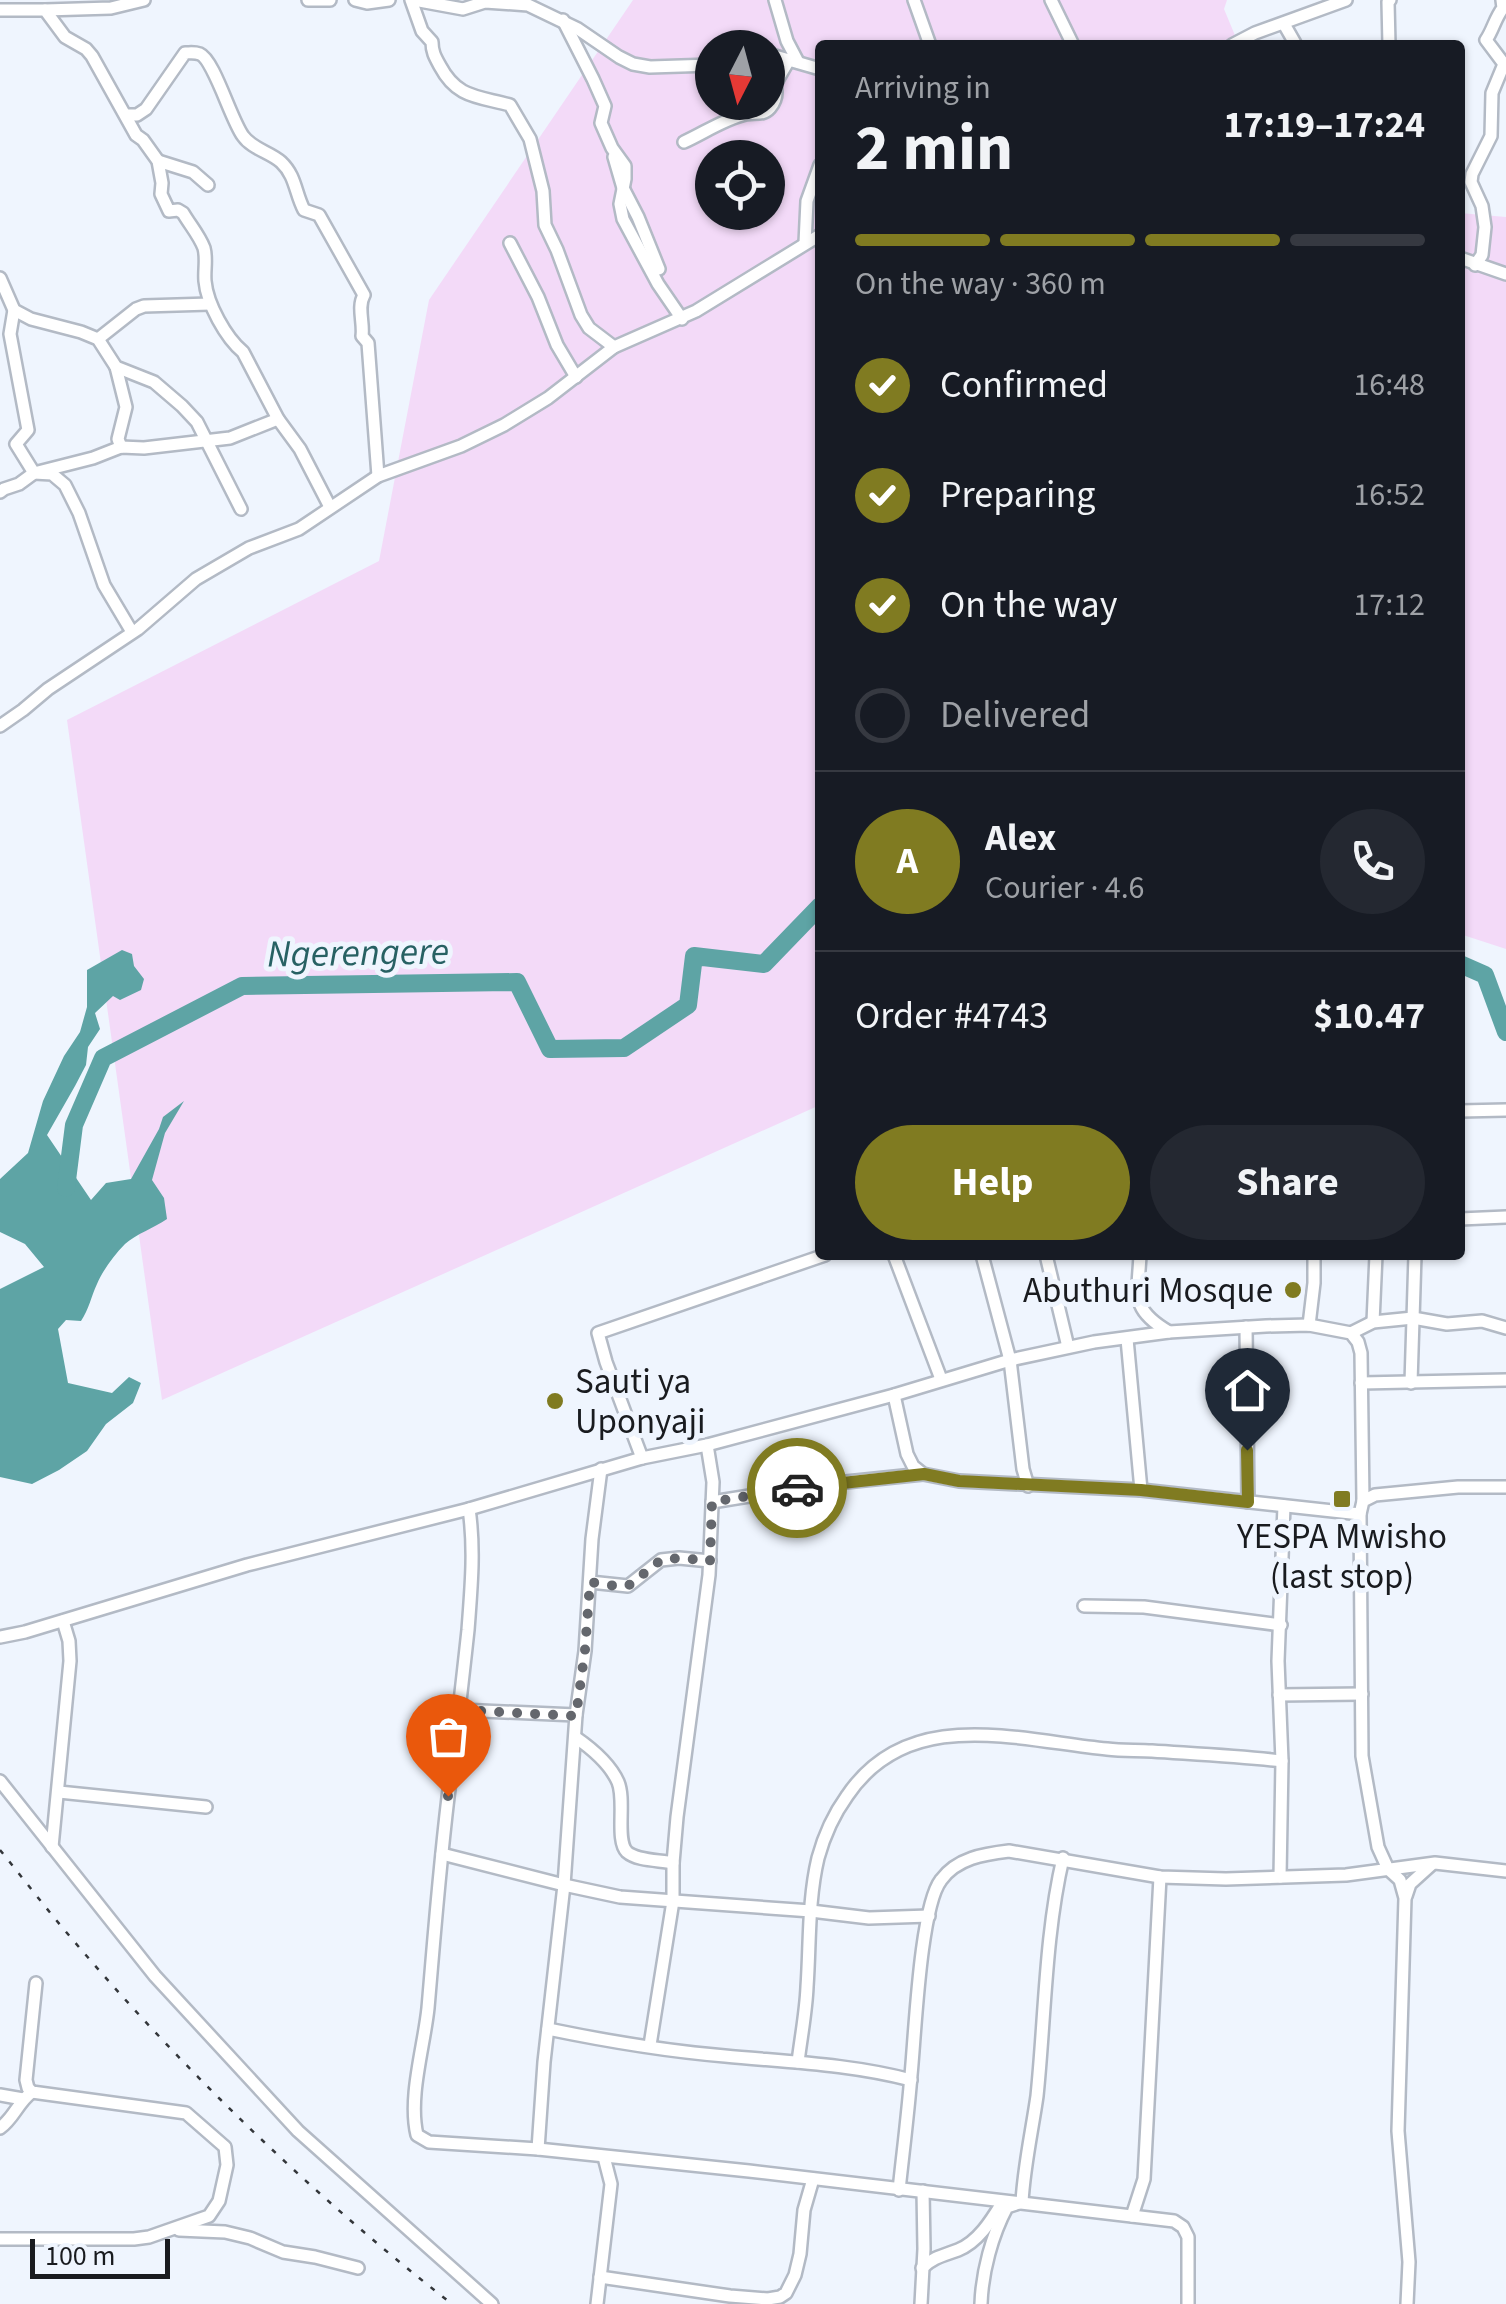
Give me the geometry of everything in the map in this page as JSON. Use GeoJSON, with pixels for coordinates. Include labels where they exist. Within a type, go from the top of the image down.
{"type":"FeatureCollection","features":[{"type":"Feature","properties":{"kind":"street"},"geometry":{"type":"LineString","coordinates":[[0,10],[111,8],[144,0]]}},
{"type":"Feature","properties":{"kind":"street"},"geometry":{"type":"LineString","coordinates":[[308,0],[330,0]]}},
{"type":"Feature","properties":{"kind":"street"},"geometry":{"type":"LineString","coordinates":[[355,0],[389,0]]}},
{"type":"Feature","properties":{"kind":"street"},"geometry":{"type":"LineString","coordinates":[[614,348],[590,328],[574,296],[548,233],[530,139],[517,116],[510,105],[466,94],[449,83],[432,52],[432,42],[422,31],[413,0],[462,9],[485,2],[515,2],[540,8],[563,20],[633,64],[695,66]]}},
{"type":"Feature","properties":{"kind":"street"},"geometry":{"type":"LineString","coordinates":[[776,0],[794,61]]}},
{"type":"Feature","properties":{"kind":"street"},"geometry":{"type":"LineString","coordinates":[[914,0],[928,40]]}},
{"type":"Feature","properties":{"kind":"street"},"geometry":{"type":"LineString","coordinates":[[1051,0],[1071,40]]}},
{"type":"Feature","properties":{"kind":"street"},"geometry":{"type":"LineString","coordinates":[[1242,40],[1346,0]]}},
{"type":"Feature","properties":{"kind":"street"},"geometry":{"type":"LineString","coordinates":[[1389,40],[1390,0]]}},
{"type":"Feature","properties":{"kind":"street"},"geometry":{"type":"LineString","coordinates":[[1474,264],[1482,255],[1485,227],[1472,174],[1491,136],[1492,94],[1504,64],[1486,40],[1503,8],[1502,0]]}},
{"type":"Feature","properties":{"kind":"street"},"geometry":{"type":"LineString","coordinates":[[45,10],[65,37],[86,49],[136,134],[158,161],[162,194],[169,211],[184,213],[203,246],[210,304],[233,344],[243,352],[330,507]]}},
{"type":"Feature","properties":{"kind":"street"},"geometry":{"type":"LineString","coordinates":[[563,20],[594,78],[605,106],[601,123],[625,166],[621,212],[630,235],[682,319]]}},
{"type":"Feature","properties":{"kind":"street"},"geometry":{"type":"LineString","coordinates":[[1284,24],[1293,40]]}},
{"type":"Feature","properties":{"kind":"street"},"geometry":{"type":"LineString","coordinates":[[127,115],[146,110],[184,54],[199,54],[213,70],[243,136],[282,162],[296,181],[304,210],[319,215],[364,295],[360,305],[362,336],[368,343],[378,476]]}},
{"type":"Feature","properties":{"kind":"street"},"geometry":{"type":"LineString","coordinates":[[785,59],[815,67]]}},
{"type":"Feature","properties":{"kind":"street"},"geometry":{"type":"LineString","coordinates":[[684,142],[724,122],[769,109],[777,92],[775,84],[794,61]]}},
{"type":"Feature","properties":{"kind":"street"},"geometry":{"type":"LineString","coordinates":[[614,158],[623,188]]}},
{"type":"Feature","properties":{"kind":"street"},"geometry":{"type":"LineString","coordinates":[[158,161],[192,172],[208,185]]}},
{"type":"Feature","properties":{"kind":"street"},"geometry":{"type":"LineString","coordinates":[[805,243],[807,201],[815,179]]}},
{"type":"Feature","properties":{"kind":"street"},"geometry":{"type":"LineString","coordinates":[[0,726],[48,688],[132,632],[196,578],[249,548],[298,528],[378,476],[461,446],[527,413],[614,348],[719,299],[815,238]]}},
{"type":"Feature","properties":{"kind":"street"},"geometry":{"type":"LineString","coordinates":[[510,243],[576,377]]}},
{"type":"Feature","properties":{"kind":"street"},"geometry":{"type":"LineString","coordinates":[[1465,260],[1506,274]]}},
{"type":"Feature","properties":{"kind":"street"},"geometry":{"type":"LineString","coordinates":[[0,278],[14,310],[10,334],[28,430],[16,444],[34,473]]}},
{"type":"Feature","properties":{"kind":"street"},"geometry":{"type":"LineString","coordinates":[[98,338],[144,306],[210,304]]}},
{"type":"Feature","properties":{"kind":"street"},"geometry":{"type":"LineString","coordinates":[[14,310],[31,319],[98,338],[116,367],[126,407],[118,439],[121,447]]}},
{"type":"Feature","properties":{"kind":"street"},"geometry":{"type":"LineString","coordinates":[[116,367],[158,384],[197,422],[241,510]]}},
{"type":"Feature","properties":{"kind":"street"},"geometry":{"type":"LineString","coordinates":[[0,492],[34,473],[121,447],[230,438],[278,419]]}},
{"type":"Feature","properties":{"kind":"street"},"geometry":{"type":"LineString","coordinates":[[34,473],[52,474],[65,485],[80,512],[104,584],[132,632]]}},
{"type":"Feature","properties":{"kind":"street"},"geometry":{"type":"LineString","coordinates":[[1465,1111],[1506,1110]]}},
{"type":"Feature","properties":{"kind":"street"},"geometry":{"type":"LineString","coordinates":[[1465,1219],[1506,1217]]}},
{"type":"Feature","properties":{"kind":"street"},"geometry":{"type":"LineString","coordinates":[[642,1458],[598,1333],[815,1258]]}},
{"type":"Feature","properties":{"kind":"street"},"geometry":{"type":"LineString","coordinates":[[896,1260],[940,1379]]}},
{"type":"Feature","properties":{"kind":"street"},"geometry":{"type":"LineString","coordinates":[[983,1260],[1010,1360],[1028,1486]]}},
{"type":"Feature","properties":{"kind":"street"},"geometry":{"type":"LineString","coordinates":[[1047,1260],[1068,1348]]}},
{"type":"Feature","properties":{"kind":"street"},"geometry":{"type":"LineString","coordinates":[[1140,1260],[1138,1300],[1144,1316],[1169,1332]]}},
{"type":"Feature","properties":{"kind":"street"},"geometry":{"type":"LineString","coordinates":[[1309,1326],[1314,1260]]}},
{"type":"Feature","properties":{"kind":"street"},"geometry":{"type":"LineString","coordinates":[[1374,1322],[1376,1260]]}},
{"type":"Feature","properties":{"kind":"street"},"geometry":{"type":"LineString","coordinates":[[1411,1383],[1416,1260]]}},
{"type":"Feature","properties":{"kind":"street"},"geometry":{"type":"LineString","coordinates":[[0,1637],[601,1469],[707,1445],[1010,1360],[1068,1348],[1169,1332],[1309,1326],[1351,1333],[1374,1322],[1413,1318],[1447,1324],[1482,1321],[1506,1328]]}},
{"type":"Feature","properties":{"kind":"street"},"geometry":{"type":"LineString","coordinates":[[1246,1328],[1248,1502]]}},
{"type":"Feature","properties":{"kind":"street"},"geometry":{"type":"LineString","coordinates":[[1351,1333],[1360,1346],[1362,1383],[1362,1756],[1378,1847],[1388,1869],[1400,1880],[1406,1898]]}},
{"type":"Feature","properties":{"kind":"street"},"geometry":{"type":"LineString","coordinates":[[1127,1338],[1141,1490]]}},
{"type":"Feature","properties":{"kind":"street"},"geometry":{"type":"LineString","coordinates":[[1362,1383],[1506,1380]]}},
{"type":"Feature","properties":{"kind":"street"},"geometry":{"type":"LineString","coordinates":[[894,1394],[907,1454],[913,1466],[924,1474]]}},
{"type":"Feature","properties":{"kind":"street"},"geometry":{"type":"LineString","coordinates":[[650,2046],[673,1902],[673,1863],[710,1561],[713,1482],[707,1445]]}},
{"type":"Feature","properties":{"kind":"street"},"geometry":{"type":"LineString","coordinates":[[538,2149],[601,1469]]}},
{"type":"Feature","properties":{"kind":"street"},"geometry":{"type":"LineString","coordinates":[[712,1502],[816,1484],[924,1474],[959,1481],[1141,1490],[1284,1506],[1362,1507],[1375,1496],[1417,1490],[1506,1487]]}},
{"type":"Feature","properties":{"kind":"street"},"geometry":{"type":"LineString","coordinates":[[1280,1877],[1284,1506]]}},
{"type":"Feature","properties":{"kind":"street"},"geometry":{"type":"LineString","coordinates":[[469,1509],[474,1559],[414,2121],[417,2136],[428,2142],[538,2149],[1174,2222],[1188,2236],[1188,2304]]}},
{"type":"Feature","properties":{"kind":"street"},"geometry":{"type":"LineString","coordinates":[[590,1582],[628,1586],[661,1560],[710,1561]]}},
{"type":"Feature","properties":{"kind":"street"},"geometry":{"type":"LineString","coordinates":[[1084,1606],[1144,1607],[1281,1625]]}},
{"type":"Feature","properties":{"kind":"street"},"geometry":{"type":"LineString","coordinates":[[52,1847],[70,1661],[63,1621]]}},
{"type":"Feature","properties":{"kind":"street"},"geometry":{"type":"LineString","coordinates":[[1279,1696],[1362,1694]]}},
{"type":"Feature","properties":{"kind":"street"},"geometry":{"type":"LineString","coordinates":[[460,1710],[576,1716]]}},
{"type":"Feature","properties":{"kind":"street"},"geometry":{"type":"LineString","coordinates":[[798,2062],[818,1856],[836,1811],[858,1779],[878,1761],[916,1742],[941,1736],[995,1734],[1109,1750],[1282,1761]]}},
{"type":"Feature","properties":{"kind":"street"},"geometry":{"type":"LineString","coordinates":[[575,1738],[597,1756],[618,1782],[623,1800],[624,1848],[629,1854],[673,1863]]}},
{"type":"Feature","properties":{"kind":"street"},"geometry":{"type":"LineString","coordinates":[[0,1781],[156,1976],[298,2130],[492,2304]]}},
{"type":"Feature","properties":{"kind":"street"},"geometry":{"type":"LineString","coordinates":[[59,1792],[206,1807]]}},
{"type":"Feature","properties":{"kind":"street"},"geometry":{"type":"LineString","coordinates":[[899,2190],[929,1916],[940,1880],[960,1862],[1009,1851],[1160,1878],[1346,1875],[1435,1863],[1506,1871]]}},
{"type":"Feature","properties":{"kind":"street"},"geometry":{"type":"LineString","coordinates":[[442,1854],[620,1897],[810,1910],[868,1918],[929,1916]]}},
{"type":"Feature","properties":{"kind":"street"},"geometry":{"type":"LineString","coordinates":[[1022,2202],[1062,1858]]}},
{"type":"Feature","properties":{"kind":"street"},"geometry":{"type":"LineString","coordinates":[[1407,2304],[1409,2262],[1398,2131],[1406,1898],[1410,1884],[1435,1863]]}},
{"type":"Feature","properties":{"kind":"street"},"geometry":{"type":"LineString","coordinates":[[1132,2216],[1144,2179],[1160,1878]]}},
{"type":"Feature","properties":{"kind":"street"},"geometry":{"type":"LineString","coordinates":[[0,2128],[27,2096],[36,1984]]}},
{"type":"Feature","properties":{"kind":"street"},"geometry":{"type":"LineString","coordinates":[[548,2028],[720,2056],[873,2070],[911,2080]]}},
{"type":"Feature","properties":{"kind":"street"},"geometry":{"type":"LineString","coordinates":[[0,2094],[186,2114],[225,2147],[227,2165],[218,2201],[209,2216],[149,2237],[0,2239]]}},
{"type":"Feature","properties":{"kind":"street"},"geometry":{"type":"LineString","coordinates":[[597,2304],[611,2184],[604,2157]]}},
{"type":"Feature","properties":{"kind":"street"},"geometry":{"type":"LineString","coordinates":[[611,2184],[636,2160]]}},
{"type":"Feature","properties":{"kind":"street"},"geometry":{"type":"LineString","coordinates":[[600,2277],[723,2300],[780,2297],[786,2293],[798,2264],[804,2210],[813,2179]]}},
{"type":"Feature","properties":{"kind":"street"},"geometry":{"type":"LineString","coordinates":[[921,2304],[923,2191]]}},
{"type":"Feature","properties":{"kind":"street"},"geometry":{"type":"LineString","coordinates":[[922,2268],[930,2260],[960,2250],[974,2240],[1003,2201]]}},
{"type":"Feature","properties":{"kind":"street"},"geometry":{"type":"LineString","coordinates":[[981,2304],[985,2272],[1005,2210],[1022,2202]]}},
{"type":"Feature","properties":{"kind":"street"},"geometry":{"type":"LineString","coordinates":[[170,2230],[225,2232],[282,2252],[358,2268]]}},
{"type":"Feature","properties":{"kind":"shaded area"},"geometry":{"type":"Polygon","coordinates":[[[633,0],[1227,0],[1224,9],[1237,40],[815,40],[815,1107],[162,1400],[67,720],[379,561],[429,300],[633,0]]]}},
{"type":"Feature","properties":{"kind":"shaded area"},"geometry":{"type":"Polygon","coordinates":[[[1465,213],[1506,217],[1506,949],[1465,936],[1465,213]]]}},
{"type":"Feature","properties":{"kind":"water"},"geometry":{"type":"Polygon","coordinates":[[[122,950],[132,954],[134,966],[144,979],[141,990],[120,1000],[113,996],[95,1013],[100,1029],[88,1047],[86,1065],[47,1135],[91,1200],[106,1183],[131,1179],[163,1117],[184,1101],[165,1133],[152,1180],[164,1198],[167,1219],[125,1244],[102,1273],[81,1321],[66,1320],[58,1329],[68,1383],[112,1393],[129,1377],[141,1383],[133,1403],[106,1424],[87,1451],[32,1484],[0,1477],[0,1289],[44,1267],[25,1244],[0,1232],[0,1179],[28,1153],[43,1101],[80,1032],[87,1007],[87,970],[122,950]]]}},
{"type":"Feature","properties":{"kind":"waterway","name":"Ngerengere"},"geometry":{"type":"LineString","coordinates":[[66,1188],[74,1125],[103,1058],[242,986],[517,982],[550,1049],[624,1048],[688,1005],[694,956],[764,964],[815,911]]}},
{"type":"Feature","properties":{"kind":"waterway","name":"Ngerengere"},"geometry":{"type":"LineString","coordinates":[[1465,966],[1485,975],[1506,1032]]}},
{"type":"Feature","properties":{"kind":"railway"},"geometry":{"type":"LineString","coordinates":[[0,1850],[111,1984],[202,2081],[299,2175],[452,2304]]}},
{"type":"Feature","properties":{"kind":"way so far"},"geometry":{"type":"LineString","coordinates":[[448,1796],[460,1710],[576,1716],[590,1582],[628,1586],[661,1560],[710,1561],[712,1502],[797,1488]]}},
{"type":"Feature","properties":{"kind":"place","name":"Abuthuri Mosque"},"geometry":{"type":"Point","coordinates":[1293,1290]}},
{"type":"Feature","properties":{"kind":"place","name":"Sauti ya Uponyaji"},"geometry":{"type":"Point","coordinates":[555,1401]}},
{"type":"Feature","properties":{"kind":"place","name":"YESPA Mwisho (last stop)"},"geometry":{"type":"Point","coordinates":[1342,1499]}},
{"type":"Feature","properties":{"kind":"route"},"geometry":{"type":"LineString","coordinates":[[797,1488],[924,1474],[959,1481],[1141,1490],[1248,1502],[1247,1450]]}}]}
